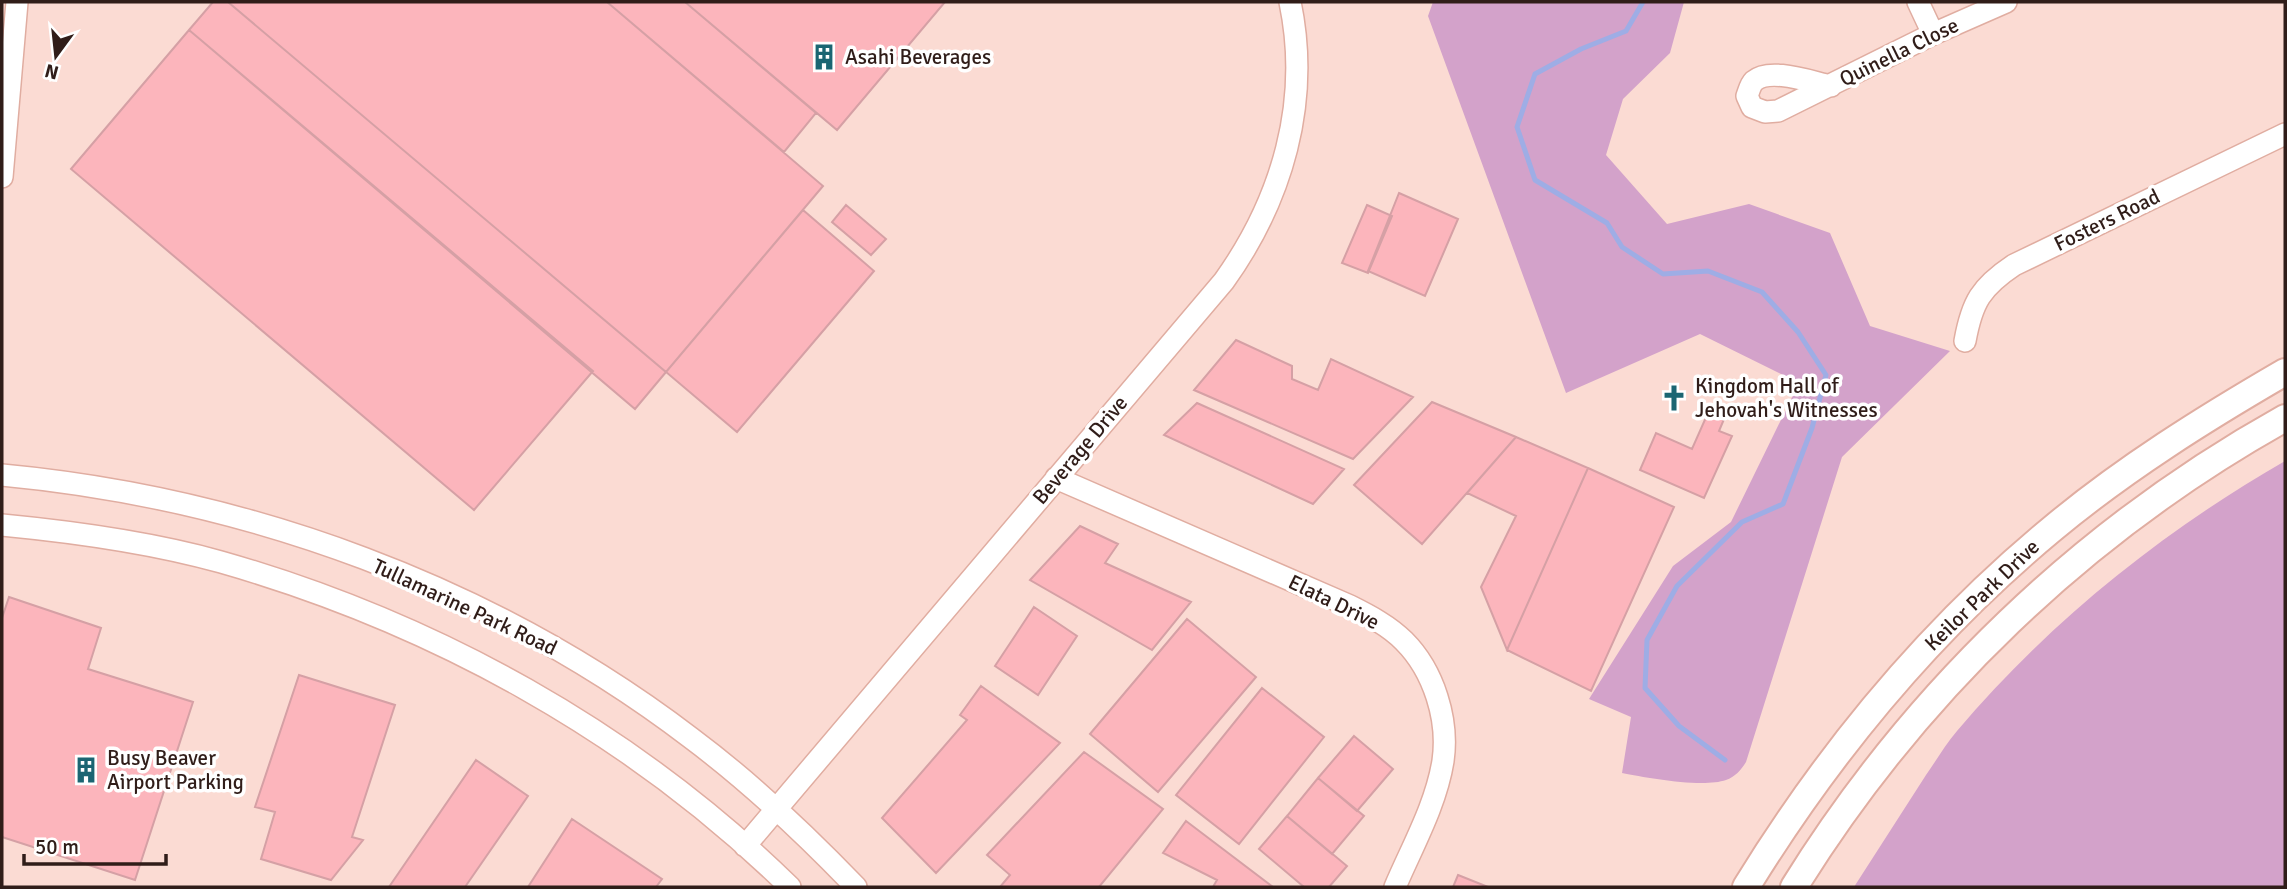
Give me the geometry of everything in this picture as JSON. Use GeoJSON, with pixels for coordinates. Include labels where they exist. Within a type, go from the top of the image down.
{"type":"FeatureCollection","features":[{"type":"Feature","properties":{"kind":"main road","name":"Keilor Park Drive"},"geometry":{"type":"LineString","coordinates":[[1746,887],[1797,807],[1845,742],[1944,628],[1989,584],[2053,528],[2136,465],[2285,372]]}},
{"type":"Feature","properties":{"kind":"main road","name":"Keilor Park Drive"},"geometry":{"type":"LineString","coordinates":[[1794,887],[1838,819],[1899,739],[1958,673],[2025,606],[2057,577],[2155,501],[2234,448],[2285,418]]}},
{"type":"Feature","properties":{"kind":"street"},"geometry":{"type":"LineString","coordinates":[[2,177],[17,2]]}},
{"type":"Feature","properties":{"kind":"street","name":"Beverage Drive"},"geometry":{"type":"LineString","coordinates":[[746,846],[1224,281],[1257,230],[1280,173],[1293,121],[1297,92],[1297,53],[1290,2]]}},
{"type":"Feature","properties":{"kind":"street"},"geometry":{"type":"LineString","coordinates":[[1918,2],[1933,34]]}},
{"type":"Feature","properties":{"kind":"street","name":"Quinella Close"},"geometry":{"type":"LineString","coordinates":[[1831,86],[1933,34],[2006,2]]}},
{"type":"Feature","properties":{"kind":"street","name":"Fosters Road"},"geometry":{"type":"LineString","coordinates":[[1965,341],[1969,318],[1978,297],[1991,281],[2014,265],[2285,134]]}},
{"type":"Feature","properties":{"kind":"street","name":"Tullamarine Park Road"},"geometry":{"type":"LineString","coordinates":[[2,475],[107,488],[232,516],[318,542],[434,588],[523,632],[611,681],[692,738],[776,810],[856,887]]}},
{"type":"Feature","properties":{"kind":"street","name":"Elata Drive"},"geometry":{"type":"LineString","coordinates":[[1056,478],[1360,611],[1405,642],[1417,657],[1434,690],[1440,707],[1444,746],[1443,763],[1431,802],[1395,887]]}},
{"type":"Feature","properties":{"kind":"street","name":"Tullamarine Park Road"},"geometry":{"type":"LineString","coordinates":[[2,525],[98,537],[219,562],[379,617],[477,662],[567,712],[668,781],[790,887]]}},
{"type":"Feature","properties":{"kind":"shaded area"},"geometry":{"type":"Polygon","coordinates":[[[1433,2],[1684,2],[1670,53],[1623,99],[1606,155],[1667,224],[1749,204],[1830,233],[1870,326],[1950,351],[1842,457],[1746,762],[1738,773],[1726,780],[1690,783],[1622,773],[1631,717],[1589,699],[1673,566],[1731,522],[1799,383],[1700,334],[1566,393],[1428,16],[1433,2]]]}},
{"type":"Feature","properties":{"kind":"shaded area"},"geometry":{"type":"Polygon","coordinates":[[[2285,461],[2285,887],[1854,887],[1948,742],[2029,653],[2109,582],[2152,549],[2240,488],[2285,461]]]}},
{"type":"Feature","properties":{"kind":"building"},"geometry":{"type":"Polygon","coordinates":[[[213,2],[228,2],[666,372],[635,409],[189,30],[213,2]]]}},
{"type":"Feature","properties":{"kind":"building"},"geometry":{"type":"Polygon","coordinates":[[[228,2],[607,2],[823,186],[666,372],[228,2]]]}},
{"type":"Feature","properties":{"kind":"building"},"geometry":{"type":"Polygon","coordinates":[[[607,2],[685,2],[816,113],[784,152],[607,2]]]}},
{"type":"Feature","properties":{"kind":"building","name":"Asahi Beverages"},"geometry":{"type":"Polygon","coordinates":[[[685,2],[945,2],[837,130],[685,2]]]}},
{"type":"Feature","properties":{"kind":"building"},"geometry":{"type":"Polygon","coordinates":[[[189,30],[593,371],[474,510],[71,169],[189,30]]]}},
{"type":"Feature","properties":{"kind":"building"},"geometry":{"type":"Polygon","coordinates":[[[1399,193],[1458,219],[1425,296],[1368,271],[1399,193]]]}},
{"type":"Feature","properties":{"kind":"building"},"geometry":{"type":"Polygon","coordinates":[[[846,205],[886,239],[871,255],[832,222],[846,205]]]}},
{"type":"Feature","properties":{"kind":"building"},"geometry":{"type":"Polygon","coordinates":[[[1367,205],[1392,216],[1368,273],[1342,263],[1367,205]]]}},
{"type":"Feature","properties":{"kind":"building"},"geometry":{"type":"Polygon","coordinates":[[[803,210],[874,271],[737,432],[666,372],[803,210]]]}},
{"type":"Feature","properties":{"kind":"building"},"geometry":{"type":"Polygon","coordinates":[[[1236,340],[1292,366],[1292,379],[1318,390],[1331,359],[1413,397],[1353,459],[1194,390],[1236,340]]]}},
{"type":"Feature","properties":{"kind":"building"},"geometry":{"type":"Polygon","coordinates":[[[1432,402],[1516,437],[1422,544],[1354,485],[1432,402]]]}},
{"type":"Feature","properties":{"kind":"building"},"geometry":{"type":"Polygon","coordinates":[[[1197,403],[1344,469],[1313,504],[1164,435],[1197,403]]]}},
{"type":"Feature","properties":{"kind":"building","name":"Kingdom Hall of Jehovah's Witnesses"},"geometry":{"type":"Polygon","coordinates":[[[1711,406],[1727,412],[1719,431],[1732,436],[1704,498],[1640,470],[1656,433],[1692,449],[1711,406]]]}},
{"type":"Feature","properties":{"kind":"building"},"geometry":{"type":"Polygon","coordinates":[[[1516,437],[1588,468],[1507,650],[1481,587],[1516,516],[1467,493],[1516,437]]]}},
{"type":"Feature","properties":{"kind":"building"},"geometry":{"type":"Polygon","coordinates":[[[1588,468],[1674,507],[1591,691],[1507,650],[1588,468]]]}},
{"type":"Feature","properties":{"kind":"building"},"geometry":{"type":"Polygon","coordinates":[[[1080,526],[1118,544],[1105,563],[1191,602],[1152,650],[1030,580],[1080,526]]]}},
{"type":"Feature","properties":{"kind":"building","name":"Busy Beaver Airport Parking"},"geometry":{"type":"Polygon","coordinates":[[[9,597],[101,628],[88,669],[193,702],[135,880],[2,837],[2,618],[9,597]]]}},
{"type":"Feature","properties":{"kind":"building"},"geometry":{"type":"Polygon","coordinates":[[[1034,607],[1077,636],[1038,695],[995,666],[1034,607]]]}},
{"type":"Feature","properties":{"kind":"building"},"geometry":{"type":"Polygon","coordinates":[[[1187,619],[1256,677],[1158,792],[1090,734],[1187,619]]]}},
{"type":"Feature","properties":{"kind":"building"},"geometry":{"type":"Polygon","coordinates":[[[299,675],[395,705],[352,837],[363,840],[331,880],[261,859],[275,812],[255,807],[299,675]]]}},
{"type":"Feature","properties":{"kind":"building"},"geometry":{"type":"Polygon","coordinates":[[[981,686],[1060,743],[936,873],[882,818],[967,720],[960,715],[981,686]]]}},
{"type":"Feature","properties":{"kind":"building"},"geometry":{"type":"Polygon","coordinates":[[[1262,688],[1324,737],[1239,844],[1176,795],[1262,688]]]}},
{"type":"Feature","properties":{"kind":"building"},"geometry":{"type":"Polygon","coordinates":[[[1354,736],[1393,769],[1357,811],[1318,778],[1354,736]]]}},
{"type":"Feature","properties":{"kind":"building"},"geometry":{"type":"Polygon","coordinates":[[[1084,752],[1163,809],[1099,887],[1000,887],[1010,875],[987,855],[1084,752]]]}},
{"type":"Feature","properties":{"kind":"building"},"geometry":{"type":"Polygon","coordinates":[[[476,760],[528,796],[465,887],[389,887],[476,760]]]}},
{"type":"Feature","properties":{"kind":"building"},"geometry":{"type":"Polygon","coordinates":[[[1318,778],[1364,816],[1332,854],[1287,816],[1318,778]]]}},
{"type":"Feature","properties":{"kind":"building"},"geometry":{"type":"Polygon","coordinates":[[[1287,816],[1347,866],[1329,887],[1304,887],[1259,849],[1287,816]]]}},
{"type":"Feature","properties":{"kind":"building"},"geometry":{"type":"Polygon","coordinates":[[[572,819],[662,879],[656,887],[528,887],[572,819]]]}},
{"type":"Feature","properties":{"kind":"building"},"geometry":{"type":"Polygon","coordinates":[[[1186,821],[1273,887],[1213,887],[1217,880],[1163,853],[1186,821]]]}},
{"type":"Feature","properties":{"kind":"building"},"geometry":{"type":"Polygon","coordinates":[[[1458,875],[1488,887],[1453,887],[1458,875]]]}},
{"type":"Feature","properties":{"kind":"waterway"},"geometry":{"type":"LineString","coordinates":[[1643,2],[1626,31],[1581,49],[1535,74],[1517,127],[1535,180],[1607,223],[1622,247],[1663,274],[1708,271],[1762,292],[1798,332],[1826,375],[1812,428],[1783,504],[1742,522],[1677,586],[1647,640],[1645,688],[1679,726],[1725,760]]}},
{"type":"Feature","properties":{"kind":"place","name":"Asahi Beverages"},"geometry":{"type":"Point","coordinates":[824,57]}},
{"type":"Feature","properties":{"kind":"place","name":"Kingdom Hall of Jehovah's Witnesses"},"geometry":{"type":"Point","coordinates":[1674,398]}},
{"type":"Feature","properties":{"kind":"place","name":"Busy Beaver Airport Parking"},"geometry":{"type":"Point","coordinates":[86,770]}}]}
